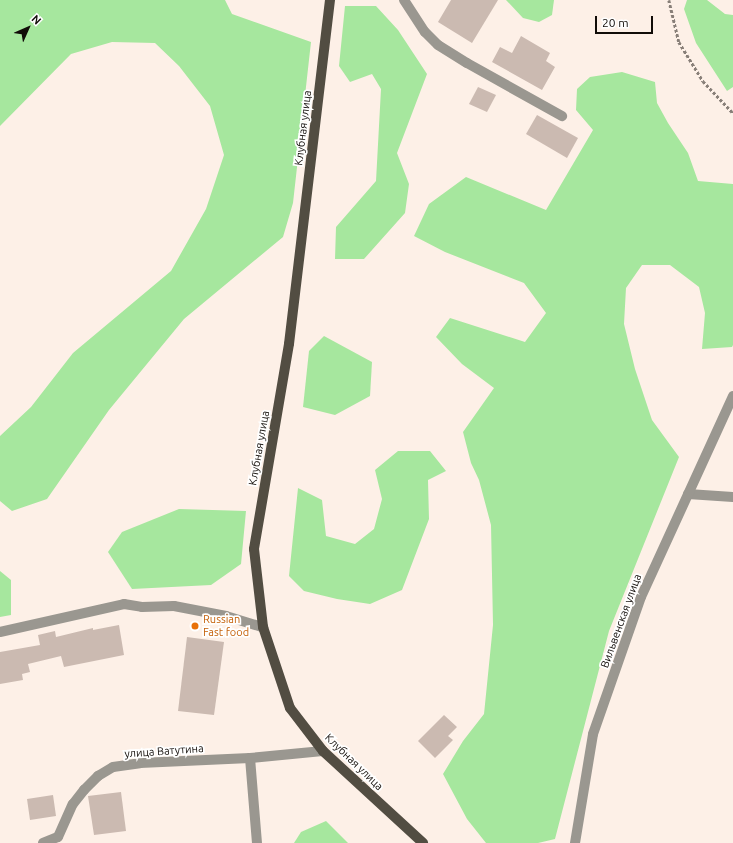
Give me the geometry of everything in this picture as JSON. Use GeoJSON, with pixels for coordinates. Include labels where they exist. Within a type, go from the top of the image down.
{"type":"FeatureCollection","features":[{"type":"Feature","properties":{"kind":"main road","name":"Клубная улица"},"geometry":{"type":"LineString","coordinates":[[330,0],[289,344],[254,549],[263,627],[290,708],[323,751],[423,843]]}},
{"type":"Feature","properties":{"kind":"street"},"geometry":{"type":"LineString","coordinates":[[404,0],[425,32],[438,45],[467,63],[562,116]]}},
{"type":"Feature","properties":{"kind":"street","name":"Вильвенская улица"},"geometry":{"type":"LineString","coordinates":[[575,843],[593,734],[641,597],[733,396]]}},
{"type":"Feature","properties":{"kind":"street"},"geometry":{"type":"LineString","coordinates":[[688,494],[733,497]]}},
{"type":"Feature","properties":{"kind":"street"},"geometry":{"type":"LineString","coordinates":[[0,632],[124,604],[142,607],[174,606],[226,616],[263,627]]}},
{"type":"Feature","properties":{"kind":"street","name":"улица Ватутина"},"geometry":{"type":"LineString","coordinates":[[43,843],[58,837],[73,804],[84,790],[98,776],[113,767],[140,763],[250,758],[323,751]]}},
{"type":"Feature","properties":{"kind":"street"},"geometry":{"type":"LineString","coordinates":[[250,758],[257,843]]}},
{"type":"Feature","properties":{"kind":"path"},"geometry":{"type":"LineString","coordinates":[[669,0],[679,42],[703,81],[733,113]]}},
{"type":"Feature","properties":{"kind":"green space"},"geometry":{"type":"Polygon","coordinates":[[[0,0],[225,0],[232,14],[311,42],[293,203],[283,237],[184,319],[109,410],[47,499],[12,511],[0,501],[0,436],[31,407],[73,353],[171,271],[206,209],[224,155],[210,106],[179,66],[155,43],[112,42],[71,54],[0,126],[0,0]]]}},
{"type":"Feature","properties":{"kind":"green space"},"geometry":{"type":"Polygon","coordinates":[[[506,0],[554,0],[552,15],[539,22],[523,18],[506,0]]]}},
{"type":"Feature","properties":{"kind":"green space"},"geometry":{"type":"Polygon","coordinates":[[[687,0],[707,0],[725,14],[733,15],[733,87],[727,91],[696,43],[684,9],[687,0]]]}},
{"type":"Feature","properties":{"kind":"green space"},"geometry":{"type":"Polygon","coordinates":[[[345,6],[376,6],[398,30],[427,74],[397,153],[409,184],[405,213],[364,259],[335,259],[336,227],[376,181],[381,89],[372,74],[350,82],[339,66],[345,6]]]}},
{"type":"Feature","properties":{"kind":"green space"},"geometry":{"type":"Polygon","coordinates":[[[622,72],[655,82],[657,103],[688,153],[698,181],[733,184],[733,345],[732,347],[702,349],[705,313],[699,287],[670,265],[642,265],[626,288],[624,324],[635,369],[652,420],[679,457],[609,631],[555,839],[538,843],[486,843],[467,819],[443,774],[463,741],[484,714],[493,625],[491,525],[479,480],[471,463],[463,432],[494,388],[462,364],[436,337],[450,318],[525,342],[546,313],[524,283],[445,252],[414,236],[429,204],[466,177],[546,210],[593,130],[576,110],[577,89],[590,77],[622,72]]]}},
{"type":"Feature","properties":{"kind":"green space"},"geometry":{"type":"Polygon","coordinates":[[[324,336],[372,362],[370,396],[335,415],[303,407],[309,351],[324,336]]]}},
{"type":"Feature","properties":{"kind":"green space"},"geometry":{"type":"Polygon","coordinates":[[[398,451],[430,451],[446,471],[428,480],[429,519],[402,590],[370,604],[337,599],[304,591],[289,576],[298,488],[322,500],[326,536],[355,544],[374,529],[382,499],[375,470],[398,451]]]}},
{"type":"Feature","properties":{"kind":"green space"},"geometry":{"type":"Polygon","coordinates":[[[179,509],[246,511],[241,564],[211,585],[132,589],[108,552],[122,532],[179,509]]]}},
{"type":"Feature","properties":{"kind":"green space"},"geometry":{"type":"Polygon","coordinates":[[[0,571],[11,580],[11,615],[0,617],[0,571]]]}},
{"type":"Feature","properties":{"kind":"green space"},"geometry":{"type":"Polygon","coordinates":[[[326,821],[348,843],[294,843],[301,832],[326,821]]]}},
{"type":"Feature","properties":{"kind":"building"},"geometry":{"type":"Polygon","coordinates":[[[451,0],[498,0],[472,43],[438,22],[451,0]]]}},
{"type":"Feature","properties":{"kind":"building"},"geometry":{"type":"Polygon","coordinates":[[[521,36],[550,53],[546,61],[555,67],[542,90],[492,62],[500,47],[512,53],[521,36]]]}},
{"type":"Feature","properties":{"kind":"building"},"geometry":{"type":"Polygon","coordinates":[[[478,87],[496,95],[487,112],[469,104],[478,87]]]}},
{"type":"Feature","properties":{"kind":"building"},"geometry":{"type":"Polygon","coordinates":[[[537,115],[578,138],[567,158],[526,134],[537,115]]]}},
{"type":"Feature","properties":{"kind":"building"},"geometry":{"type":"Polygon","coordinates":[[[119,625],[124,655],[64,667],[61,656],[28,664],[30,672],[22,674],[23,680],[0,684],[0,652],[40,645],[38,635],[55,631],[56,637],[93,628],[93,630],[119,625]]]}},
{"type":"Feature","properties":{"kind":"building"},"geometry":{"type":"Polygon","coordinates":[[[187,637],[224,642],[214,715],[178,711],[187,637]]]}},
{"type":"Feature","properties":{"kind":"building"},"geometry":{"type":"Polygon","coordinates":[[[444,715],[457,727],[448,736],[453,740],[435,758],[418,741],[444,715]]]}},
{"type":"Feature","properties":{"kind":"building"},"geometry":{"type":"Polygon","coordinates":[[[121,792],[126,831],[94,835],[88,796],[121,792]]]}},
{"type":"Feature","properties":{"kind":"building"},"geometry":{"type":"Polygon","coordinates":[[[53,795],[56,816],[30,820],[27,799],[53,795]]]}},
{"type":"Feature","properties":{"kind":"place","name":"Russian Fast food"},"geometry":{"type":"Point","coordinates":[195,626]}}]}
